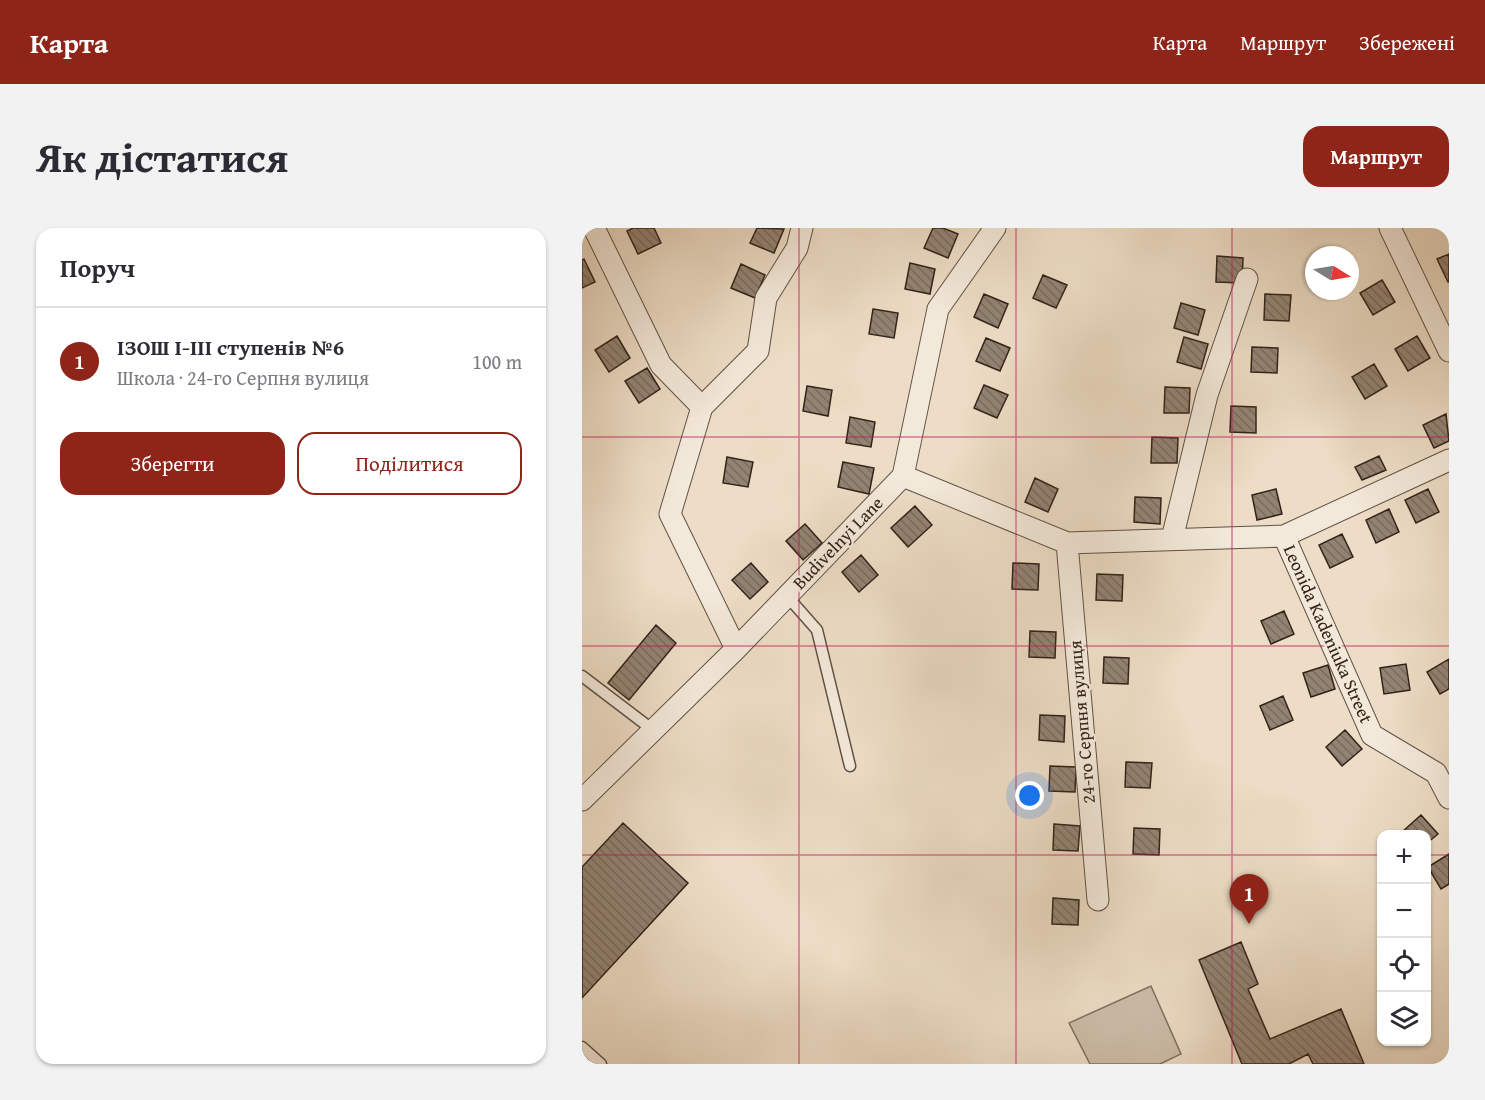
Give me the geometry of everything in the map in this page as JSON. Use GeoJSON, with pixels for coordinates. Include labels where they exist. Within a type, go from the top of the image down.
{"type":"FeatureCollection","features":[{"type":"Feature","properties":{"kind":"street"},"geometry":{"type":"LineString","coordinates":[[594,228],[661,364],[702,407]]}},
{"type":"Feature","properties":{"kind":"street"},"geometry":{"type":"LineString","coordinates":[[736,650],[670,514],[702,407],[758,351],[766,298],[797,248],[802,228]]}},
{"type":"Feature","properties":{"kind":"street"},"geometry":{"type":"LineString","coordinates":[[903,476],[938,309],[995,228]]}},
{"type":"Feature","properties":{"kind":"street"},"geometry":{"type":"LineString","coordinates":[[1395,229],[1449,351]]}},
{"type":"Feature","properties":{"kind":"street"},"geometry":{"type":"LineString","coordinates":[[1172,539],[1207,395],[1247,279]]}},
{"type":"Feature","properties":{"kind":"street"},"geometry":{"type":"LineString","coordinates":[[1284,536],[1449,460]]}},
{"type":"Feature","properties":{"kind":"street","name":"Leonida Kadeniuka Street"},"geometry":{"type":"LineString","coordinates":[[903,476],[1067,543],[1284,536],[1372,735],[1443,768],[1449,798]]}},
{"type":"Feature","properties":{"kind":"street","name":"Budivelnyi Lane"},"geometry":{"type":"LineString","coordinates":[[582,800],[736,650],[903,476]]}},
{"type":"Feature","properties":{"kind":"street","name":"24-го Серпня вулиця"},"geometry":{"type":"LineString","coordinates":[[1067,543],[1098,900]]}},
{"type":"Feature","properties":{"kind":"lane"},"geometry":{"type":"LineString","coordinates":[[787,596],[817,630],[850,766]]}},
{"type":"Feature","properties":{"kind":"lane"},"geometry":{"type":"LineString","coordinates":[[582,676],[653,730]]}},
{"type":"Feature","properties":{"kind":"lane"},"geometry":{"type":"LineString","coordinates":[[582,1047],[601,1064]]}},
{"type":"Feature","properties":{"kind":"shaded area"},"geometry":{"type":"Polygon","coordinates":[[[1151,986],[1181,1054],[1160,1064],[1090,1064],[1069,1023],[1151,986]]]}},
{"type":"Feature","properties":{"kind":"building"},"geometry":{"type":"Polygon","coordinates":[[[633,228],[654,228],[661,243],[638,254],[627,231],[633,228]]]}},
{"type":"Feature","properties":{"kind":"building"},"geometry":{"type":"Polygon","coordinates":[[[757,228],[784,229],[774,253],[750,243],[757,228]]]}},
{"type":"Feature","properties":{"kind":"building"},"geometry":{"type":"Polygon","coordinates":[[[933,228],[943,228],[958,234],[948,258],[924,248],[933,228]]]}},
{"type":"Feature","properties":{"kind":"building"},"geometry":{"type":"Polygon","coordinates":[[[1449,254],[1449,282],[1448,282],[1437,259],[1449,254]]]}},
{"type":"Feature","properties":{"kind":"building"},"geometry":{"type":"Polygon","coordinates":[[[1217,256],[1243,258],[1242,283],[1216,282],[1217,256]]]}},
{"type":"Feature","properties":{"kind":"building"},"geometry":{"type":"Polygon","coordinates":[[[584,259],[595,282],[582,288],[582,260],[584,259]]]}},
{"type":"Feature","properties":{"kind":"building"},"geometry":{"type":"Polygon","coordinates":[[[910,263],[935,269],[930,294],[905,289],[910,263]]]}},
{"type":"Feature","properties":{"kind":"building"},"geometry":{"type":"Polygon","coordinates":[[[741,264],[765,275],[755,298],[731,288],[741,264]]]}},
{"type":"Feature","properties":{"kind":"building"},"geometry":{"type":"Polygon","coordinates":[[[1043,275],[1067,285],[1056,308],[1033,298],[1043,275]]]}},
{"type":"Feature","properties":{"kind":"building"},"geometry":{"type":"Polygon","coordinates":[[[1382,280],[1395,302],[1373,315],[1360,293],[1382,280]]]}},
{"type":"Feature","properties":{"kind":"building"},"geometry":{"type":"Polygon","coordinates":[[[984,294],[1008,304],[998,328],[974,317],[984,294]]]}},
{"type":"Feature","properties":{"kind":"building"},"geometry":{"type":"Polygon","coordinates":[[[1265,294],[1291,295],[1289,321],[1264,320],[1265,294]]]}},
{"type":"Feature","properties":{"kind":"building"},"geometry":{"type":"Polygon","coordinates":[[[1181,303],[1205,310],[1198,335],[1174,328],[1181,303]]]}},
{"type":"Feature","properties":{"kind":"building"},"geometry":{"type":"Polygon","coordinates":[[[873,309],[898,313],[894,338],[869,334],[873,309]]]}},
{"type":"Feature","properties":{"kind":"building"},"geometry":{"type":"Polygon","coordinates":[[[617,336],[630,358],[609,372],[595,350],[617,336]]]}},
{"type":"Feature","properties":{"kind":"building"},"geometry":{"type":"Polygon","coordinates":[[[1417,336],[1430,358],[1408,371],[1395,349],[1417,336]]]}},
{"type":"Feature","properties":{"kind":"building"},"geometry":{"type":"Polygon","coordinates":[[[1184,337],[1208,344],[1201,369],[1177,362],[1184,337]]]}},
{"type":"Feature","properties":{"kind":"building"},"geometry":{"type":"Polygon","coordinates":[[[986,338],[1010,348],[1000,371],[976,361],[986,338]]]}},
{"type":"Feature","properties":{"kind":"building"},"geometry":{"type":"Polygon","coordinates":[[[1252,347],[1278,348],[1277,373],[1251,372],[1252,347]]]}},
{"type":"Feature","properties":{"kind":"building"},"geometry":{"type":"Polygon","coordinates":[[[1374,364],[1387,386],[1365,399],[1352,377],[1374,364]]]}},
{"type":"Feature","properties":{"kind":"building"},"geometry":{"type":"Polygon","coordinates":[[[647,368],[660,389],[639,403],[625,381],[647,368]]]}},
{"type":"Feature","properties":{"kind":"building"},"geometry":{"type":"Polygon","coordinates":[[[984,385],[1008,395],[997,418],[974,408],[984,385]]]}},
{"type":"Feature","properties":{"kind":"building"},"geometry":{"type":"Polygon","coordinates":[[[807,386],[832,390],[828,416],[803,411],[807,386]]]}},
{"type":"Feature","properties":{"kind":"building"},"geometry":{"type":"Polygon","coordinates":[[[1165,387],[1190,388],[1189,413],[1164,413],[1165,387]]]}},
{"type":"Feature","properties":{"kind":"building"},"geometry":{"type":"Polygon","coordinates":[[[1231,406],[1256,407],[1256,433],[1230,432],[1231,406]]]}},
{"type":"Feature","properties":{"kind":"building"},"geometry":{"type":"Polygon","coordinates":[[[1446,414],[1449,441],[1434,448],[1423,425],[1446,414]]]}},
{"type":"Feature","properties":{"kind":"building"},"geometry":{"type":"Polygon","coordinates":[[[850,417],[875,422],[871,447],[846,443],[850,417]]]}},
{"type":"Feature","properties":{"kind":"building"},"geometry":{"type":"Polygon","coordinates":[[[1152,437],[1178,438],[1177,463],[1151,463],[1152,437]]]}},
{"type":"Feature","properties":{"kind":"building"},"geometry":{"type":"Polygon","coordinates":[[[1379,456],[1386,470],[1362,480],[1355,467],[1379,456]]]}},
{"type":"Feature","properties":{"kind":"building"},"geometry":{"type":"Polygon","coordinates":[[[727,457],[753,462],[748,487],[723,483],[727,457]]]}},
{"type":"Feature","properties":{"kind":"building"},"geometry":{"type":"Polygon","coordinates":[[[843,462],[874,468],[869,494],[838,487],[843,462]]]}},
{"type":"Feature","properties":{"kind":"building"},"geometry":{"type":"Polygon","coordinates":[[[1035,478],[1058,489],[1048,512],[1025,502],[1035,478]]]}},
{"type":"Feature","properties":{"kind":"building"},"geometry":{"type":"Polygon","coordinates":[[[1276,489],[1282,514],[1257,520],[1252,495],[1276,489]]]}},
{"type":"Feature","properties":{"kind":"building"},"geometry":{"type":"Polygon","coordinates":[[[1428,489],[1439,512],[1416,523],[1405,500],[1428,489]]]}},
{"type":"Feature","properties":{"kind":"building"},"geometry":{"type":"Polygon","coordinates":[[[1135,497],[1161,498],[1160,524],[1134,522],[1135,497]]]}},
{"type":"Feature","properties":{"kind":"building"},"geometry":{"type":"Polygon","coordinates":[[[915,506],[932,525],[908,547],[891,528],[915,506]]]}},
{"type":"Feature","properties":{"kind":"building"},"geometry":{"type":"Polygon","coordinates":[[[1389,509],[1399,532],[1376,543],[1366,520],[1389,509]]]}},
{"type":"Feature","properties":{"kind":"building"},"geometry":{"type":"Polygon","coordinates":[[[805,524],[822,543],[803,560],[786,541],[805,524]]]}},
{"type":"Feature","properties":{"kind":"building"},"geometry":{"type":"Polygon","coordinates":[[[1342,534],[1353,557],[1330,568],[1319,545],[1342,534]]]}},
{"type":"Feature","properties":{"kind":"building"},"geometry":{"type":"Polygon","coordinates":[[[861,555],[878,575],[859,592],[842,572],[861,555]]]}},
{"type":"Feature","properties":{"kind":"building"},"geometry":{"type":"Polygon","coordinates":[[[751,563],[768,582],[750,599],[732,580],[751,563]]]}},
{"type":"Feature","properties":{"kind":"building"},"geometry":{"type":"Polygon","coordinates":[[[1013,563],[1039,564],[1038,590],[1012,589],[1013,563]]]}},
{"type":"Feature","properties":{"kind":"building"},"geometry":{"type":"Polygon","coordinates":[[[1097,574],[1123,575],[1122,601],[1096,600],[1097,574]]]}},
{"type":"Feature","properties":{"kind":"building"},"geometry":{"type":"Polygon","coordinates":[[[1284,611],[1294,634],[1271,644],[1261,621],[1284,611]]]}},
{"type":"Feature","properties":{"kind":"building"},"geometry":{"type":"Polygon","coordinates":[[[656,625],[676,643],[629,700],[608,683],[656,625]]]}},
{"type":"Feature","properties":{"kind":"building"},"geometry":{"type":"Polygon","coordinates":[[[1030,631],[1056,632],[1055,658],[1029,657],[1030,631]]]}},
{"type":"Feature","properties":{"kind":"building"},"geometry":{"type":"Polygon","coordinates":[[[1104,657],[1129,658],[1128,684],[1103,683],[1104,657]]]}},
{"type":"Feature","properties":{"kind":"building"},"geometry":{"type":"Polygon","coordinates":[[[1449,659],[1449,689],[1440,694],[1427,672],[1449,659]]]}},
{"type":"Feature","properties":{"kind":"building"},"geometry":{"type":"Polygon","coordinates":[[[1406,664],[1410,690],[1384,694],[1380,668],[1406,664]]]}},
{"type":"Feature","properties":{"kind":"building"},"geometry":{"type":"Polygon","coordinates":[[[1328,665],[1335,689],[1311,697],[1303,673],[1328,665]]]}},
{"type":"Feature","properties":{"kind":"building"},"geometry":{"type":"Polygon","coordinates":[[[1283,696],[1293,720],[1270,730],[1260,706],[1283,696]]]}},
{"type":"Feature","properties":{"kind":"building"},"geometry":{"type":"Polygon","coordinates":[[[1040,715],[1065,716],[1064,742],[1039,740],[1040,715]]]}},
{"type":"Feature","properties":{"kind":"building"},"geometry":{"type":"Polygon","coordinates":[[[1345,730],[1362,749],[1342,766],[1326,747],[1345,730]]]}},
{"type":"Feature","properties":{"kind":"building"},"geometry":{"type":"Polygon","coordinates":[[[1126,762],[1152,763],[1150,788],[1125,787],[1126,762]]]}},
{"type":"Feature","properties":{"kind":"building"},"geometry":{"type":"Polygon","coordinates":[[[1050,766],[1076,767],[1075,792],[1049,791],[1050,766]]]}},
{"type":"Feature","properties":{"kind":"building"},"geometry":{"type":"Polygon","coordinates":[[[1421,815],[1438,834],[1431,840],[1431,830],[1404,830],[1421,815]]]}},
{"type":"Feature","properties":{"kind":"building"},"geometry":{"type":"Polygon","coordinates":[[[623,823],[688,883],[582,998],[582,867],[623,823]]]}},
{"type":"Feature","properties":{"kind":"building"},"geometry":{"type":"Polygon","coordinates":[[[1054,824],[1080,826],[1078,851],[1053,850],[1054,824]]]}},
{"type":"Feature","properties":{"kind":"building"},"geometry":{"type":"Polygon","coordinates":[[[1134,828],[1160,829],[1159,855],[1133,854],[1134,828]]]}},
{"type":"Feature","properties":{"kind":"building"},"geometry":{"type":"Polygon","coordinates":[[[1449,854],[1449,884],[1441,889],[1431,872],[1431,865],[1449,854]]]}},
{"type":"Feature","properties":{"kind":"building"},"geometry":{"type":"Polygon","coordinates":[[[1053,898],[1079,900],[1078,925],[1052,924],[1053,898]]]}},
{"type":"Feature","properties":{"kind":"building"},"geometry":{"type":"Polygon","coordinates":[[[1241,942],[1258,984],[1248,989],[1270,1039],[1341,1009],[1364,1064],[1313,1064],[1308,1054],[1289,1064],[1242,1064],[1199,960],[1241,942]]]}},
{"type":"Feature","properties":{"kind":"place","name":"ІЗОШ І-ІІІ ступенів №6"},"geometry":{"type":"Point","coordinates":[1249,924]}}]}
